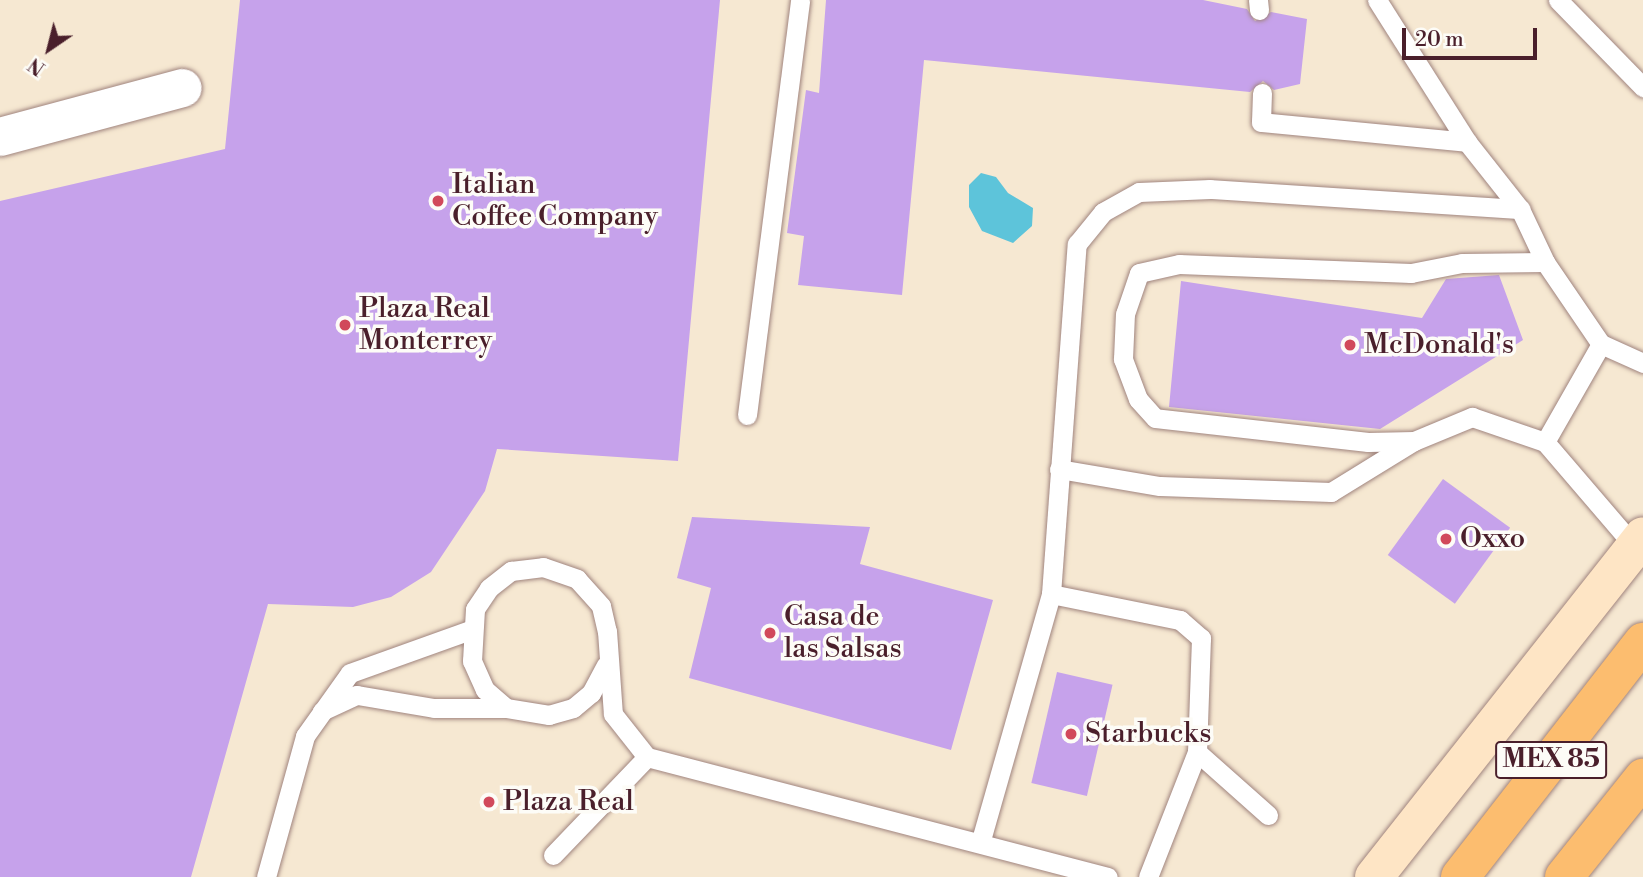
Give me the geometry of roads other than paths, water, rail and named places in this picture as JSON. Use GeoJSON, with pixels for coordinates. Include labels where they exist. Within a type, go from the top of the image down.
{"type":"FeatureCollection","features":[{"type":"Feature","properties":{"kind":"highway","name":"MEX 85"},"geometry":{"type":"LineString","coordinates":[[1460,877],[1643,642]]}},
{"type":"Feature","properties":{"kind":"highway","name":"MEX 85"},"geometry":{"type":"LineString","coordinates":[[1564,877],[1643,778]]}},
{"type":"Feature","properties":{"kind":"main road","name":"MEX 85"},"geometry":{"type":"LineString","coordinates":[[1374,877],[1639,542]]}},
{"type":"Feature","properties":{"kind":"street"},"geometry":{"type":"LineString","coordinates":[[0,137],[183,89]]}},
{"type":"Feature","properties":{"kind":"lane"},"geometry":{"type":"LineString","coordinates":[[747,415],[800,0]]}},
{"type":"Feature","properties":{"kind":"lane"},"geometry":{"type":"LineString","coordinates":[[1377,0],[1467,142],[1520,209],[1545,262],[1601,344],[1643,363]]}},
{"type":"Feature","properties":{"kind":"lane"},"geometry":{"type":"LineString","coordinates":[[1558,0],[1578,8],[1643,87]]}},
{"type":"Feature","properties":{"kind":"lane"},"geometry":{"type":"LineString","coordinates":[[1262,93],[1261,122],[1467,142]]}},
{"type":"Feature","properties":{"kind":"lane"},"geometry":{"type":"LineString","coordinates":[[981,839],[1051,594],[1077,244],[1103,212],[1139,192],[1210,189],[1520,209]]}},
{"type":"Feature","properties":{"kind":"lane"},"geometry":{"type":"LineString","coordinates":[[1414,441],[1368,442],[1155,418],[1138,399],[1123,359],[1125,314],[1139,273],[1179,264],[1412,273],[1462,263],[1545,262]]}},
{"type":"Feature","properties":{"kind":"lane"},"geometry":{"type":"LineString","coordinates":[[1545,442],[1601,344]]}},
{"type":"Feature","properties":{"kind":"lane"},"geometry":{"type":"LineString","coordinates":[[1059,468],[1160,486],[1331,492],[1414,441],[1472,417],[1545,442],[1639,542]]}},
{"type":"Feature","properties":{"kind":"lane"},"geometry":{"type":"LineString","coordinates":[[506,708],[485,690],[472,662],[470,630],[489,588],[511,571],[544,567],[577,579],[601,606],[613,714],[647,757],[773,794],[981,839],[1108,877]]}},
{"type":"Feature","properties":{"kind":"lane"},"geometry":{"type":"LineString","coordinates":[[1051,594],[1180,620],[1201,638],[1197,752],[1148,877]]}},
{"type":"Feature","properties":{"kind":"lane"},"geometry":{"type":"LineString","coordinates":[[267,877],[305,736],[350,673],[470,630]]}},
{"type":"Feature","properties":{"kind":"lane"},"geometry":{"type":"LineString","coordinates":[[321,711],[357,695],[433,708],[506,708],[548,715],[573,708],[591,693],[606,665]]}},
{"type":"Feature","properties":{"kind":"lane"},"geometry":{"type":"LineString","coordinates":[[1197,752],[1268,815]]}},
{"type":"Feature","properties":{"kind":"lane"},"geometry":{"type":"LineString","coordinates":[[553,855],[647,757]]}},
{"type":"Feature","properties":{"kind":"water"},"geometry":{"type":"Polygon","coordinates":[[[981,173],[996,177],[1008,193],[1033,208],[1032,226],[1013,243],[982,231],[969,207],[969,185],[981,173]]]}},
{"type":"Feature","properties":{"kind":"place","name":"Italian Coffee Company"},"geometry":{"type":"Point","coordinates":[438,201]}},
{"type":"Feature","properties":{"kind":"place","name":"Plaza Real Monterrey"},"geometry":{"type":"Point","coordinates":[345,325]}},
{"type":"Feature","properties":{"kind":"place","name":"McDonald's"},"geometry":{"type":"Point","coordinates":[1350,345]}},
{"type":"Feature","properties":{"kind":"place","name":"Oxxo"},"geometry":{"type":"Point","coordinates":[1446,539]}},
{"type":"Feature","properties":{"kind":"place","name":"Casa de las Salsas"},"geometry":{"type":"Point","coordinates":[770,633]}},
{"type":"Feature","properties":{"kind":"place","name":"Starbucks"},"geometry":{"type":"Point","coordinates":[1071,734]}},
{"type":"Feature","properties":{"kind":"place","name":"Plaza Real"},"geometry":{"type":"Point","coordinates":[489,802]}}]}
